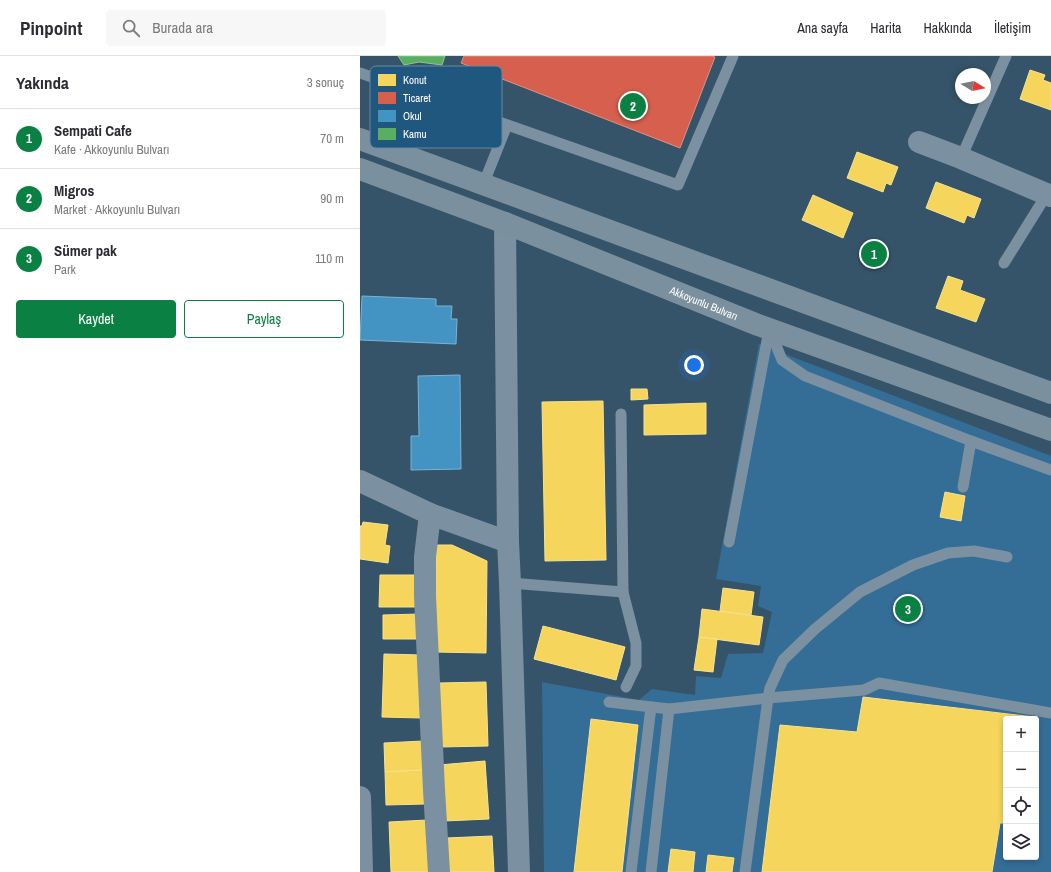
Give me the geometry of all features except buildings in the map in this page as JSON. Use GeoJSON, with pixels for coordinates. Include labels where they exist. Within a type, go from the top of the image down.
{"type":"FeatureCollection","features":[{"type":"Feature","properties":{"kind":"main road"},"geometry":{"type":"LineString","coordinates":[[360,139],[370,143]]}},
{"type":"Feature","properties":{"kind":"main road"},"geometry":{"type":"LineString","coordinates":[[384,148],[1051,393]]}},
{"type":"Feature","properties":{"kind":"main road","name":"Akkoyunlu Bulvarı"},"geometry":{"type":"LineString","coordinates":[[360,169],[505,223],[769,330],[1051,430]]}},
{"type":"Feature","properties":{"kind":"street"},"geometry":{"type":"LineString","coordinates":[[919,142],[1049,195]]}},
{"type":"Feature","properties":{"kind":"street"},"geometry":{"type":"LineString","coordinates":[[505,223],[508,542],[519,872]]}},
{"type":"Feature","properties":{"kind":"street"},"geometry":{"type":"LineString","coordinates":[[360,481],[430,514],[508,542]]}},
{"type":"Feature","properties":{"kind":"street"},"geometry":{"type":"LineString","coordinates":[[430,514],[425,557],[425,596],[439,872]]}},
{"type":"Feature","properties":{"kind":"street"},"geometry":{"type":"LineString","coordinates":[[360,797],[362,872]]}},
{"type":"Feature","properties":{"kind":"lane"},"geometry":{"type":"LineString","coordinates":[[502,124],[678,185],[733,56]]}},
{"type":"Feature","properties":{"kind":"lane"},"geometry":{"type":"LineString","coordinates":[[961,158],[1006,56]]}},
{"type":"Feature","properties":{"kind":"lane"},"geometry":{"type":"LineString","coordinates":[[360,74],[370,77]]}},
{"type":"Feature","properties":{"kind":"lane"},"geometry":{"type":"LineString","coordinates":[[502,135],[506,125]]}},
{"type":"Feature","properties":{"kind":"lane"},"geometry":{"type":"LineString","coordinates":[[483,185],[497,148]]}},
{"type":"Feature","properties":{"kind":"lane"},"geometry":{"type":"LineString","coordinates":[[1004,263],[1049,195]]}},
{"type":"Feature","properties":{"kind":"lane"},"geometry":{"type":"LineString","coordinates":[[769,330],[782,360],[804,376],[971,441],[1051,470]]}},
{"type":"Feature","properties":{"kind":"lane"},"geometry":{"type":"LineString","coordinates":[[729,542],[769,330]]}},
{"type":"Feature","properties":{"kind":"lane"},"geometry":{"type":"LineString","coordinates":[[621,414],[623,592],[636,642],[636,666],[626,687]]}},
{"type":"Feature","properties":{"kind":"lane"},"geometry":{"type":"LineString","coordinates":[[963,487],[971,441]]}},
{"type":"Feature","properties":{"kind":"lane"},"geometry":{"type":"LineString","coordinates":[[745,872],[768,698],[770,688],[783,660],[814,629],[860,592],[913,565],[948,553],[974,551],[1007,556]]}},
{"type":"Feature","properties":{"kind":"lane"},"geometry":{"type":"LineString","coordinates":[[510,583],[623,592]]}},
{"type":"Feature","properties":{"kind":"lane"},"geometry":{"type":"LineString","coordinates":[[610,702],[670,709],[768,698],[864,690],[879,683],[1051,713]]}},
{"type":"Feature","properties":{"kind":"lane"},"geometry":{"type":"LineString","coordinates":[[631,872],[651,707]]}},
{"type":"Feature","properties":{"kind":"lane"},"geometry":{"type":"LineString","coordinates":[[651,872],[670,709]]}},
{"type":"Feature","properties":{"kind":"shaded area"},"geometry":{"type":"Polygon","coordinates":[[[759,344],[1051,456],[1051,872],[544,872],[542,682],[639,700],[652,689],[695,695],[696,676],[721,678],[728,654],[763,653],[772,612],[758,606],[761,586],[716,579],[759,344]]]}},
{"type":"Feature","properties":{"kind":"place","name":"Migros"},"geometry":{"type":"Point","coordinates":[633,106]}},
{"type":"Feature","properties":{"kind":"place","name":"Sempati Cafe"},"geometry":{"type":"Point","coordinates":[874,254]}},
{"type":"Feature","properties":{"kind":"place","name":"Sümer pak"},"geometry":{"type":"Point","coordinates":[908,609]}}]}
